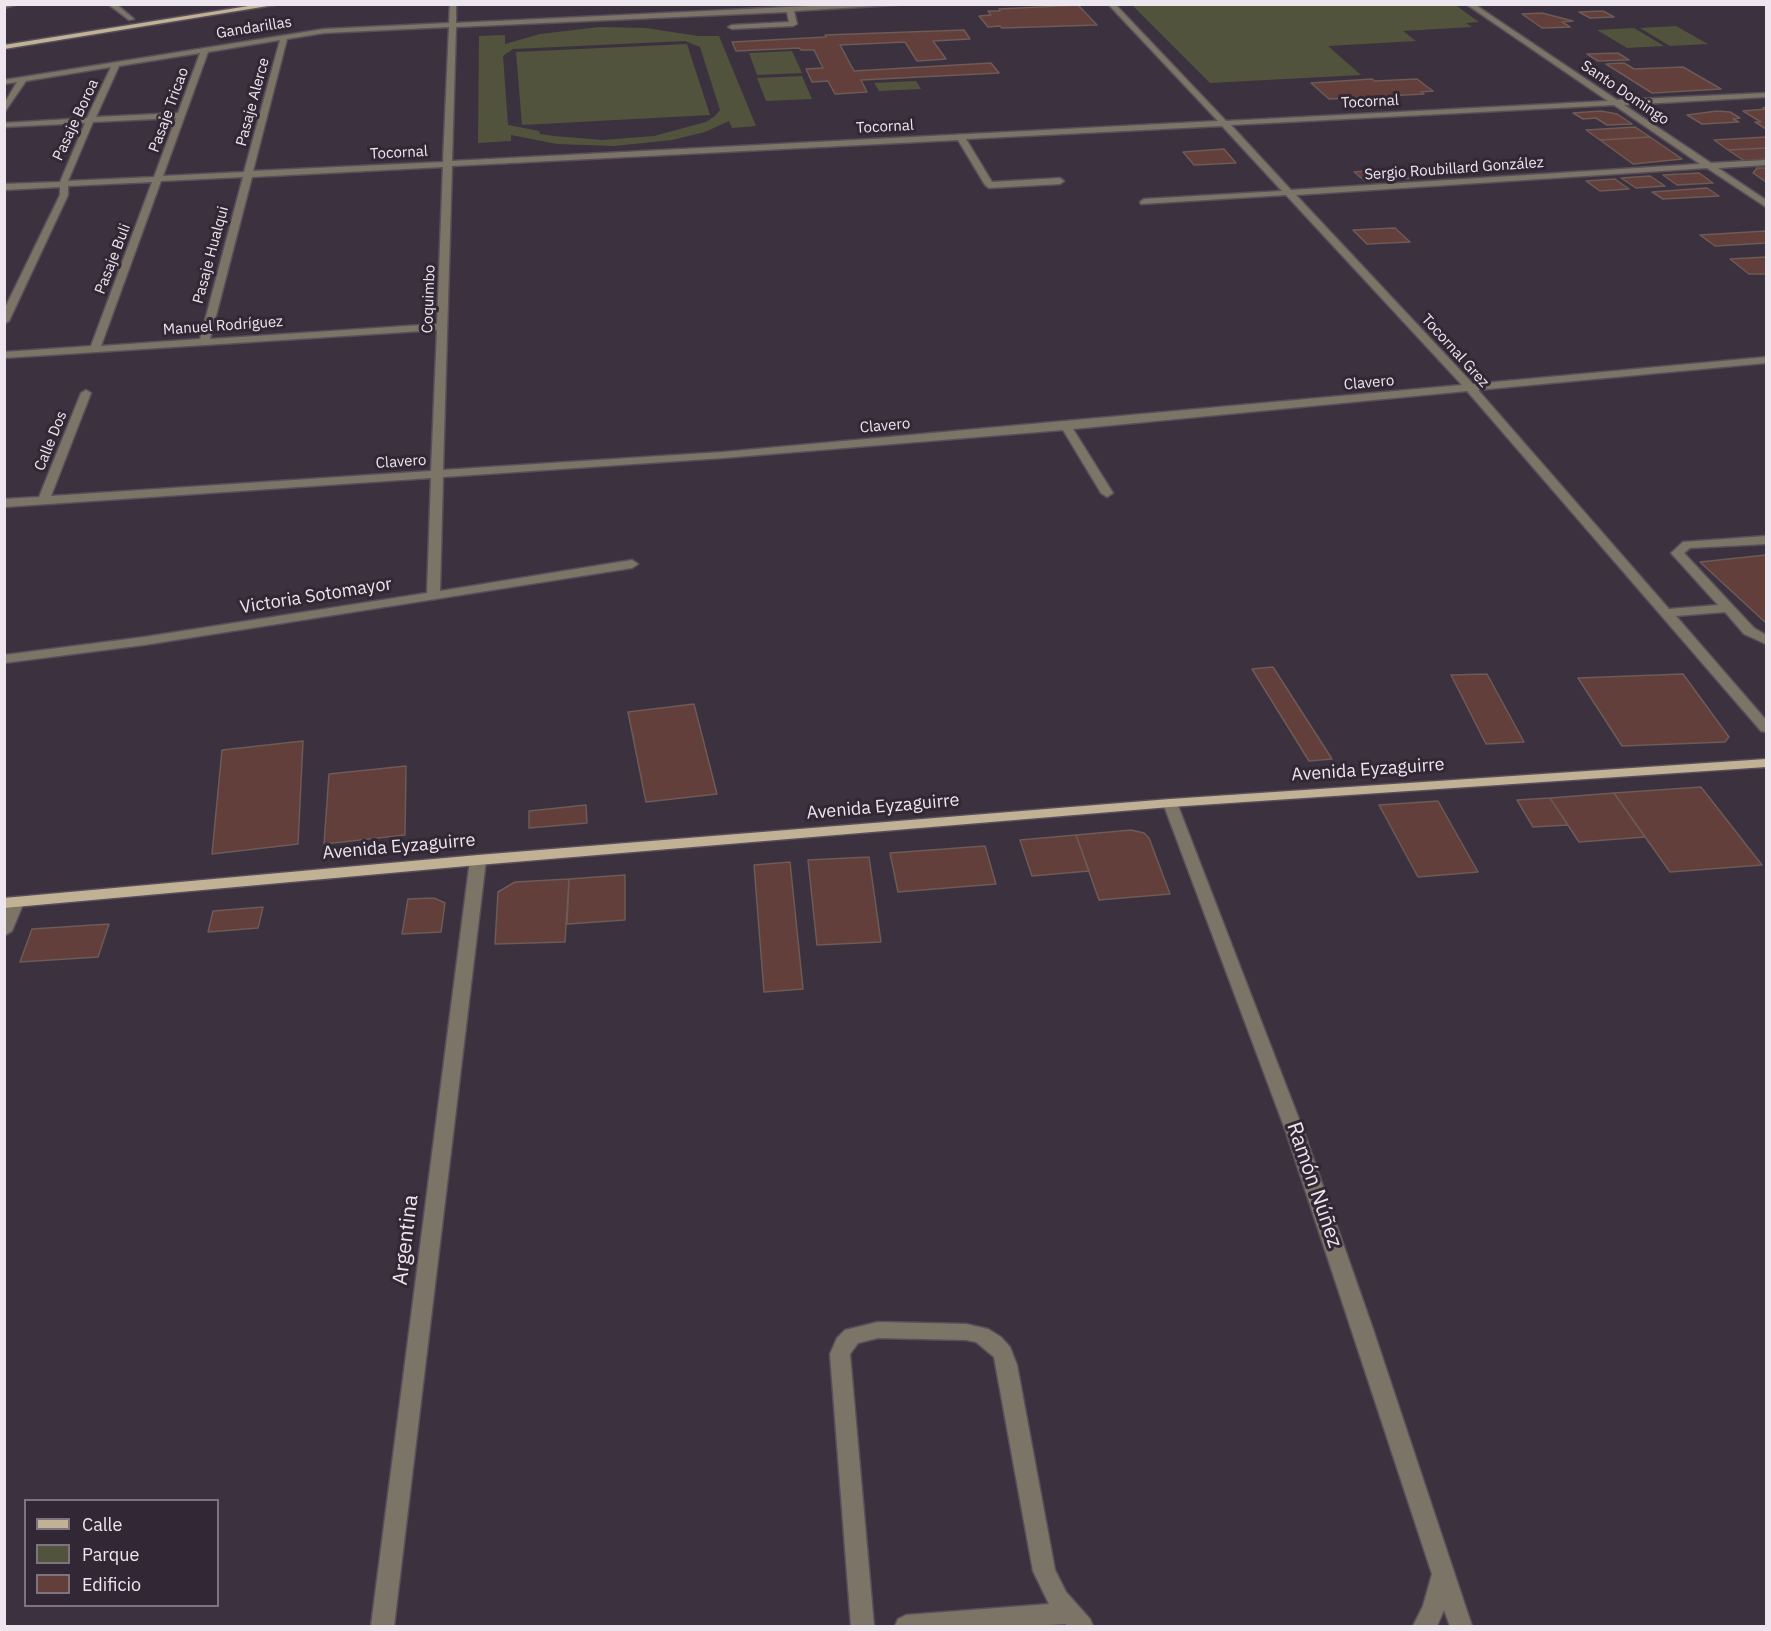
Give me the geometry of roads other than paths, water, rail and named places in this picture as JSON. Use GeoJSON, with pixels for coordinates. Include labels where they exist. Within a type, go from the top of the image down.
{"type":"FeatureCollection","features":[{"type":"Feature","properties":{"kind":"main road"},"geometry":{"type":"LineString","coordinates":[[4,39],[229,4]]}},
{"type":"Feature","properties":{"kind":"main road"},"geometry":{"type":"LineString","coordinates":[[4,46],[277,4]]}},
{"type":"Feature","properties":{"kind":"main road","name":"Avenida Eyzaguirre"},"geometry":{"type":"LineString","coordinates":[[10,902],[478,860],[1170,803],[1767,763]]}},
{"type":"Feature","properties":{"kind":"street"},"geometry":{"type":"LineString","coordinates":[[4,6],[15,4]]}},
{"type":"Feature","properties":{"kind":"street"},"geometry":{"type":"LineString","coordinates":[[111,4],[131,19]]}},
{"type":"Feature","properties":{"kind":"street","name":"Coquimbo"},"geometry":{"type":"LineString","coordinates":[[433,595],[453,4]]}},
{"type":"Feature","properties":{"kind":"street","name":"Gandarillas"},"geometry":{"type":"LineString","coordinates":[[4,82],[335,30],[907,4]]}},
{"type":"Feature","properties":{"kind":"street","name":"Tocornal Grez"},"geometry":{"type":"LineString","coordinates":[[1111,4],[1470,388],[1767,728]]}},
{"type":"Feature","properties":{"kind":"street"},"geometry":{"type":"LineString","coordinates":[[1469,5],[1478,4]]}},
{"type":"Feature","properties":{"kind":"street","name":"Santo Domingo"},"geometry":{"type":"LineString","coordinates":[[1469,5],[1767,204]]}},
{"type":"Feature","properties":{"kind":"street"},"geometry":{"type":"LineString","coordinates":[[732,27],[793,24],[790,10]]}},
{"type":"Feature","properties":{"kind":"street","name":"Pasaje Alerce"},"geometry":{"type":"LineString","coordinates":[[248,175],[284,37]]}},
{"type":"Feature","properties":{"kind":"street","name":"Pasaje Tricao"},"geometry":{"type":"LineString","coordinates":[[159,179],[205,49]]}},
{"type":"Feature","properties":{"kind":"street","name":"Pasaje Boroa"},"geometry":{"type":"LineString","coordinates":[[4,321],[64,195],[64,177],[117,63]]}},
{"type":"Feature","properties":{"kind":"street"},"geometry":{"type":"LineString","coordinates":[[4,111],[23,79]]}},
{"type":"Feature","properties":{"kind":"street","name":"Tocornal"},"geometry":{"type":"LineString","coordinates":[[4,188],[1767,95]]}},
{"type":"Feature","properties":{"kind":"street"},"geometry":{"type":"LineString","coordinates":[[4,125],[182,115]]}},
{"type":"Feature","properties":{"kind":"street"},"geometry":{"type":"LineString","coordinates":[[961,137],[989,185],[1060,181]]}},
{"type":"Feature","properties":{"kind":"street","name":"Sergio Roubillard González"},"geometry":{"type":"LineString","coordinates":[[1144,202],[1767,162]]}},
{"type":"Feature","properties":{"kind":"street","name":"Pasaje Hualqui"},"geometry":{"type":"LineString","coordinates":[[204,342],[248,175]]}},
{"type":"Feature","properties":{"kind":"street","name":"Pasaje Buli"},"geometry":{"type":"LineString","coordinates":[[95,349],[159,179]]}},
{"type":"Feature","properties":{"kind":"street","name":"Manuel Rodríguez"},"geometry":{"type":"LineString","coordinates":[[4,354],[443,327]]}},
{"type":"Feature","properties":{"kind":"street","name":"Clavero"},"geometry":{"type":"LineString","coordinates":[[4,503],[723,455],[1066,426],[1767,360]]}},
{"type":"Feature","properties":{"kind":"street","name":"Calle Dos"},"geometry":{"type":"LineString","coordinates":[[43,501],[86,393]]}},
{"type":"Feature","properties":{"kind":"street"},"geometry":{"type":"LineString","coordinates":[[1066,426],[1107,493]]}},
{"type":"Feature","properties":{"kind":"street"},"geometry":{"type":"LineString","coordinates":[[1767,540],[1687,545],[1677,553],[1749,631],[1767,640]]}},
{"type":"Feature","properties":{"kind":"street","name":"Victoria Sotomayor"},"geometry":{"type":"LineString","coordinates":[[4,658],[144,641],[632,564]]}},
{"type":"Feature","properties":{"kind":"street"},"geometry":{"type":"LineString","coordinates":[[1666,613],[1728,608]]}},
{"type":"Feature","properties":{"kind":"street","name":"Ramón Núñez"},"geometry":{"type":"LineString","coordinates":[[1170,803],[1295,1132],[1364,1329],[1461,1626]]}},
{"type":"Feature","properties":{"kind":"street","name":"Argentina"},"geometry":{"type":"LineString","coordinates":[[382,1626],[478,860]]}},
{"type":"Feature","properties":{"kind":"street"},"geometry":{"type":"LineString","coordinates":[[4,931],[10,902]]}},
{"type":"Feature","properties":{"kind":"street"},"geometry":{"type":"LineString","coordinates":[[862,1626],[840,1354],[844,1344],[852,1336],[878,1330],[966,1332],[988,1339],[1003,1353],[1044,1571],[1049,1586],[1076,1620]]}},
{"type":"Feature","properties":{"kind":"street"},"geometry":{"type":"LineString","coordinates":[[1425,1626],[1434,1608],[1444,1573]]}},
{"type":"Feature","properties":{"kind":"street"},"geometry":{"type":"LineString","coordinates":[[906,1626],[1076,1620]]}}]}
